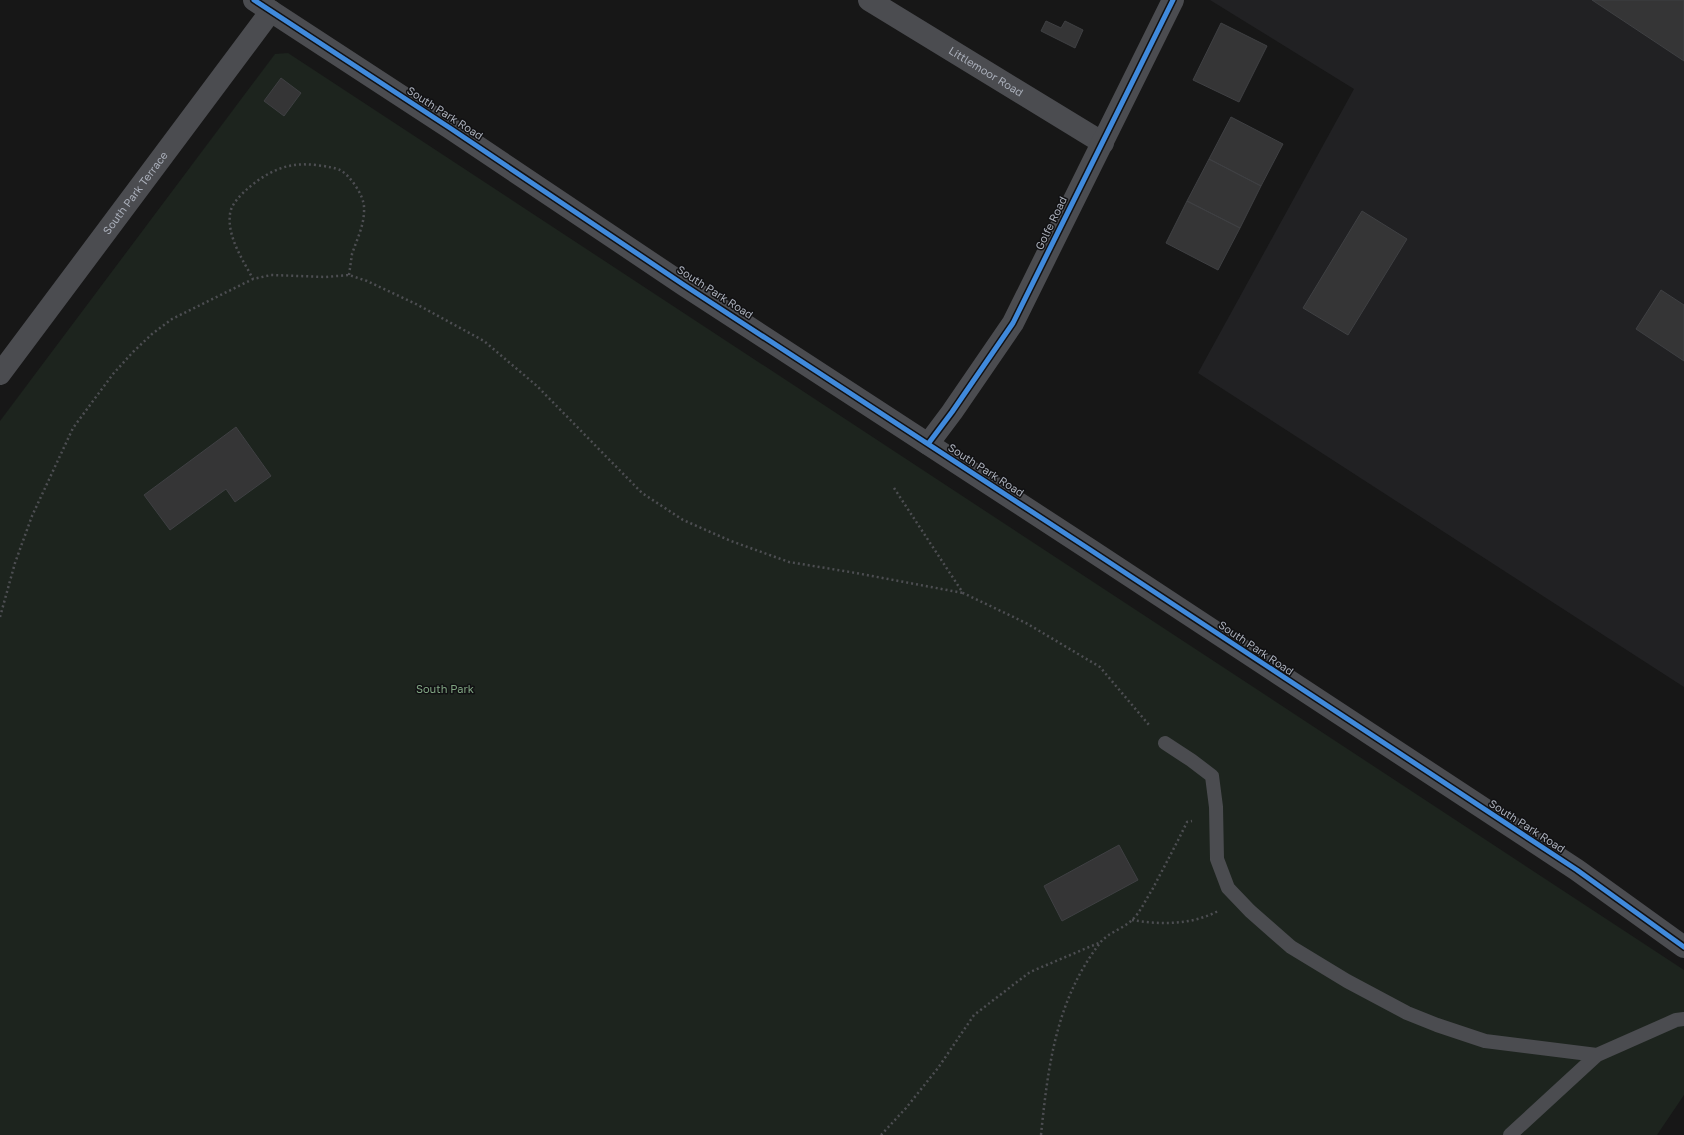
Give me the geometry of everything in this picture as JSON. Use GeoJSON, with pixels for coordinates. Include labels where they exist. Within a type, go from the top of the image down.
{"type":"FeatureCollection","features":[{"type":"Feature","properties":{"kind":"street","name":"Littlemoor Road"},"geometry":{"type":"LineString","coordinates":[[869,0],[1103,143]]}},
{"type":"Feature","properties":{"kind":"street","name":"Golfe Road"},"geometry":{"type":"LineString","coordinates":[[928,444],[952,412],[1013,322],[1173,0]]}},
{"type":"Feature","properties":{"kind":"street","name":"South Park Terrace"},"geometry":{"type":"LineString","coordinates":[[0,374],[262,6]]}},
{"type":"Feature","properties":{"kind":"street","name":"South Park Road"},"geometry":{"type":"LineString","coordinates":[[262,6],[1577,870],[1684,947]]}},
{"type":"Feature","properties":{"kind":"lane"},"geometry":{"type":"LineString","coordinates":[[1165,743],[1212,776],[1216,816],[1217,859],[1228,888],[1291,947],[1347,981],[1407,1013],[1436,1025],[1485,1041],[1596,1055]]}},
{"type":"Feature","properties":{"kind":"lane"},"geometry":{"type":"LineString","coordinates":[[1510,1135],[1596,1055],[1676,1020],[1684,1019]]}},
{"type":"Feature","properties":{"kind":"path"},"geometry":{"type":"LineString","coordinates":[[252,279],[235,244],[230,224],[230,212],[236,200],[252,184],[264,175],[295,164],[321,166],[341,171],[357,187],[364,207],[362,230],[352,255],[349,275]]}},
{"type":"Feature","properties":{"kind":"path"},"geometry":{"type":"LineString","coordinates":[[0,617],[15,563],[32,516],[73,428],[113,374],[133,352],[152,334],[172,319],[252,279],[270,275],[326,277],[349,275],[367,281],[418,305],[484,341],[537,386],[642,493],[683,520],[731,541],[789,562],[963,593],[1026,623],[1100,667],[1165,743]]}},
{"type":"Feature","properties":{"kind":"path"},"geometry":{"type":"LineString","coordinates":[[894,488],[963,593]]}},
{"type":"Feature","properties":{"kind":"path"},"geometry":{"type":"LineString","coordinates":[[881,1135],[906,1108],[938,1068],[974,1015],[1030,972],[1101,942],[1132,920],[1148,896],[1187,822],[1216,816]]}},
{"type":"Feature","properties":{"kind":"path"},"geometry":{"type":"LineString","coordinates":[[1132,920],[1173,924],[1211,915],[1239,899]]}},
{"type":"Feature","properties":{"kind":"path"},"geometry":{"type":"LineString","coordinates":[[1040,1135],[1056,1033],[1068,997],[1084,967],[1101,942]]}},
{"type":"Feature","properties":{"kind":"shaded area"},"geometry":{"type":"Polygon","coordinates":[[[1210,0],[1684,0],[1684,687],[1198,373],[1354,89],[1210,0]]]}},
{"type":"Feature","properties":{"kind":"green space","name":"South Park"},"geometry":{"type":"Polygon","coordinates":[[[288,53],[1684,970],[1684,1095],[1657,1135],[0,1135],[0,421],[275,54],[288,53]]]}},
{"type":"Feature","properties":{"kind":"building"},"geometry":{"type":"Polygon","coordinates":[[[1592,0],[1684,0],[1684,61],[1592,0]]]}},
{"type":"Feature","properties":{"kind":"building"},"geometry":{"type":"Polygon","coordinates":[[[1046,21],[1061,28],[1065,21],[1083,30],[1075,48],[1041,31],[1046,21]]]}},
{"type":"Feature","properties":{"kind":"building"},"geometry":{"type":"Polygon","coordinates":[[[1221,23],[1267,46],[1239,102],[1193,80],[1221,23]]]}},
{"type":"Feature","properties":{"kind":"building"},"geometry":{"type":"Polygon","coordinates":[[[281,78],[301,93],[284,116],[264,101],[281,78]]]}},
{"type":"Feature","properties":{"kind":"building"},"geometry":{"type":"Polygon","coordinates":[[[1231,117],[1283,144],[1261,186],[1209,159],[1231,117]]]}},
{"type":"Feature","properties":{"kind":"building"},"geometry":{"type":"Polygon","coordinates":[[[1209,159],[1261,186],[1240,228],[1187,201],[1209,159]]]}},
{"type":"Feature","properties":{"kind":"building"},"geometry":{"type":"Polygon","coordinates":[[[1187,201],[1240,228],[1218,270],[1166,243],[1187,201]]]}},
{"type":"Feature","properties":{"kind":"building"},"geometry":{"type":"Polygon","coordinates":[[[1362,211],[1407,239],[1348,335],[1303,308],[1362,211]]]}},
{"type":"Feature","properties":{"kind":"building"},"geometry":{"type":"Polygon","coordinates":[[[1661,290],[1684,305],[1684,361],[1636,329],[1661,290]]]}},
{"type":"Feature","properties":{"kind":"building"},"geometry":{"type":"Polygon","coordinates":[[[236,427],[271,476],[235,502],[226,489],[170,530],[144,495],[236,427]]]}},
{"type":"Feature","properties":{"kind":"building"},"geometry":{"type":"Polygon","coordinates":[[[1119,845],[1138,880],[1062,921],[1044,886],[1119,845]]]}},
{"type":"Feature","properties":{"kind":"cycle path"},"geometry":{"type":"LineString","coordinates":[[254,0],[450,128],[684,285],[1577,870],[1684,947]]}},
{"type":"Feature","properties":{"kind":"cycle path"},"geometry":{"type":"LineString","coordinates":[[928,444],[952,412],[1013,323],[1173,0]]}}]}
